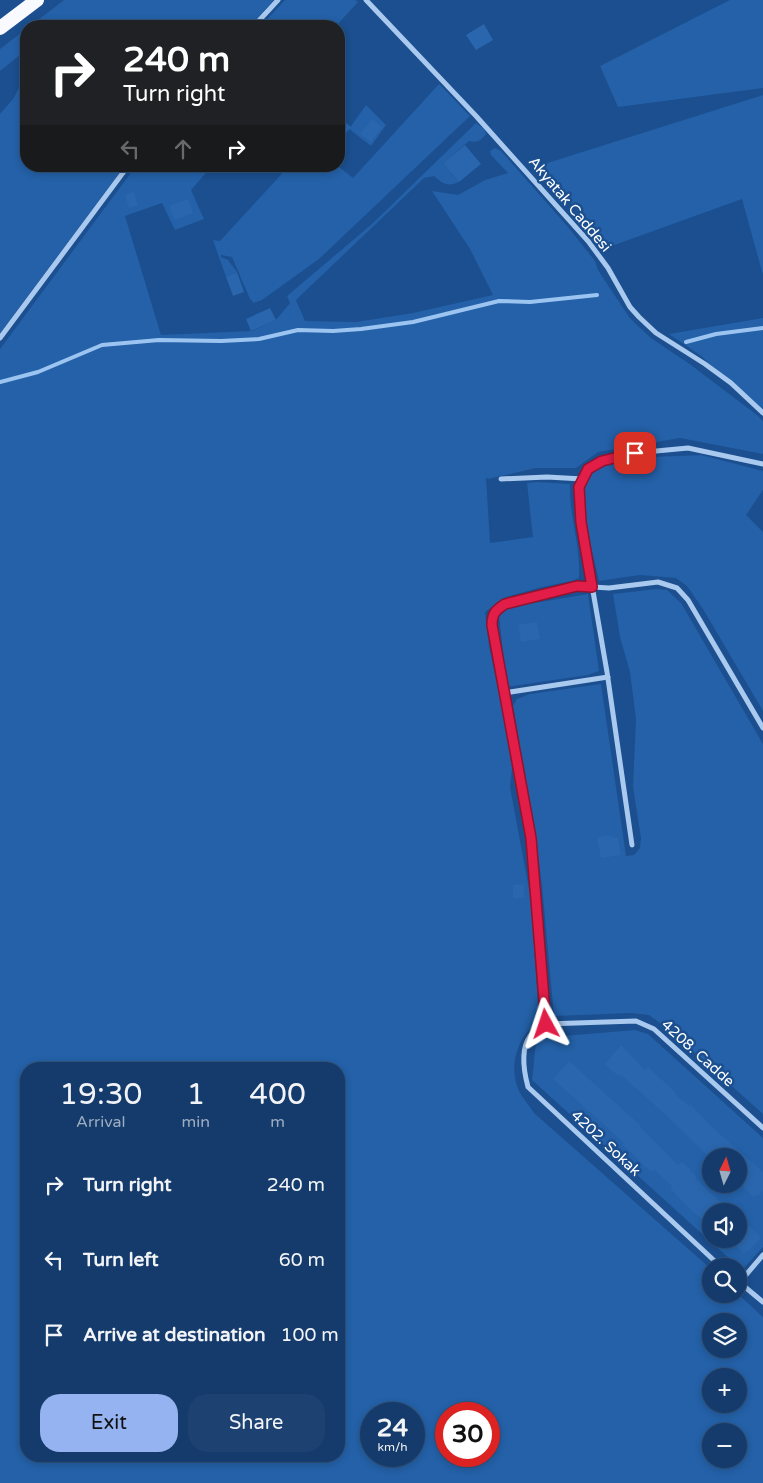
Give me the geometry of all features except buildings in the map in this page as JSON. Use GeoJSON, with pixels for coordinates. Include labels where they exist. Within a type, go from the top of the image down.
{"type":"FeatureCollection","features":[{"type":"Feature","properties":{"kind":"highway"},"geometry":{"type":"LineString","coordinates":[[0,28],[37,0]]}},
{"type":"Feature","properties":{"kind":"street"},"geometry":{"type":"LineString","coordinates":[[260,20],[278,0]]}},
{"type":"Feature","properties":{"kind":"street","name":"Akyatak Caddesi"},"geometry":{"type":"LineString","coordinates":[[366,0],[476,116],[588,241],[608,268],[630,306],[639,317],[656,333],[731,383],[763,413]]}},
{"type":"Feature","properties":{"kind":"street"},"geometry":{"type":"LineString","coordinates":[[0,338],[124,172]]}},
{"type":"Feature","properties":{"kind":"street"},"geometry":{"type":"LineString","coordinates":[[632,844],[608,677],[581,522],[579,487],[588,469],[602,461],[635,453],[688,448],[763,464]]}},
{"type":"Feature","properties":{"kind":"street"},"geometry":{"type":"LineString","coordinates":[[501,479],[547,477],[583,479]]}},
{"type":"Feature","properties":{"kind":"street"},"geometry":{"type":"LineString","coordinates":[[546,1024],[531,838],[492,625],[495,610],[505,604],[577,586],[609,588],[658,582],[677,588],[688,600],[763,728]]}},
{"type":"Feature","properties":{"kind":"street"},"geometry":{"type":"LineString","coordinates":[[504,694],[608,677]]}},
{"type":"Feature","properties":{"kind":"street","name":"4208. Cadde"},"geometry":{"type":"LineString","coordinates":[[546,1024],[636,1021],[645,1024],[654,1029],[763,1128]]}},
{"type":"Feature","properties":{"kind":"street","name":"4202. Sokak"},"geometry":{"type":"LineString","coordinates":[[546,1024],[530,1036],[524,1053],[524,1070],[528,1087],[711,1258]]}},
{"type":"Feature","properties":{"kind":"street"},"geometry":{"type":"LineString","coordinates":[[747,1273],[763,1255]]}},
{"type":"Feature","properties":{"kind":"street"},"geometry":{"type":"LineString","coordinates":[[747,1289],[763,1302]]}},
{"type":"Feature","properties":{"kind":"shaded area"},"geometry":{"type":"Polygon","coordinates":[[[64,0],[274,0],[256,20],[38,20],[64,0]]]}},
{"type":"Feature","properties":{"kind":"shaded area"},"geometry":{"type":"Polygon","coordinates":[[[285,0],[355,0],[358,2],[342,20],[267,20],[285,0]]]}},
{"type":"Feature","properties":{"kind":"shaded area"},"geometry":{"type":"Polygon","coordinates":[[[730,0],[763,0],[763,88],[618,107],[600,66],[730,0]]]}},
{"type":"Feature","properties":{"kind":"shaded area"},"geometry":{"type":"Polygon","coordinates":[[[20,34],[20,55],[0,71],[0,49],[20,34]]]}},
{"type":"Feature","properties":{"kind":"shaded area"},"geometry":{"type":"Polygon","coordinates":[[[439,84],[470,116],[319,259],[262,300],[254,303],[250,299],[232,257],[221,255],[221,257],[228,260],[237,272],[226,277],[213,240],[220,241],[283,172],[345,172],[353,178],[439,84]]]}},
{"type":"Feature","properties":{"kind":"shaded area"},"geometry":{"type":"Polygon","coordinates":[[[20,86],[20,172],[121,172],[0,333],[0,114],[13,99],[20,86]]]}},
{"type":"Feature","properties":{"kind":"shaded area"},"geometry":{"type":"Polygon","coordinates":[[[763,95],[763,275],[742,199],[609,247],[538,166],[763,95]]]}},
{"type":"Feature","properties":{"kind":"shaded area"},"geometry":{"type":"Polygon","coordinates":[[[366,105],[386,125],[371,146],[349,129],[366,105]]]}},
{"type":"Feature","properties":{"kind":"shaded area"},"geometry":{"type":"Polygon","coordinates":[[[476,123],[484,129],[486,134],[477,142],[469,141],[443,163],[459,182],[448,184],[443,183],[434,176],[424,178],[296,300],[305,321],[356,322],[413,313],[493,295],[470,249],[432,191],[458,195],[485,180],[508,173],[491,155],[490,151],[495,148],[501,151],[568,227],[595,261],[598,270],[629,317],[651,338],[691,365],[763,421],[763,454],[680,438],[598,452],[576,468],[536,468],[488,479],[486,477],[490,543],[533,537],[527,483],[570,484],[579,578],[506,597],[485,612],[489,647],[502,706],[512,768],[510,787],[531,900],[539,1020],[526,1034],[517,1050],[514,1067],[517,1086],[534,1113],[702,1261],[702,1303],[747,1302],[763,1317],[763,1483],[0,1483],[0,349],[132,172],[207,172],[191,190],[204,219],[175,230],[162,203],[125,216],[161,335],[252,331],[276,320],[290,303],[287,296],[372,224],[476,123]]]}},
{"type":"Feature","properties":{"kind":"shaded area"},"geometry":{"type":"Polygon","coordinates":[[[763,318],[763,410],[700,355],[669,334],[763,318]]]}},
{"type":"Feature","properties":{"kind":"shaded area"},"geometry":{"type":"Polygon","coordinates":[[[701,455],[763,471],[763,490],[746,515],[763,532],[763,711],[703,609],[687,586],[676,578],[640,575],[599,581],[585,515],[584,494],[588,479],[599,468],[620,461],[648,457],[701,455]]]}},
{"type":"Feature","properties":{"kind":"shaded area"},"geometry":{"type":"Polygon","coordinates":[[[656,589],[667,590],[681,603],[763,744],[763,1114],[668,1029],[649,1015],[631,1013],[554,1016],[535,831],[513,706],[517,699],[530,694],[601,684],[626,856],[634,855],[640,848],[641,838],[633,787],[636,719],[630,672],[620,637],[613,594],[656,589]]]}},
{"type":"Feature","properties":{"kind":"shaded area"},"geometry":{"type":"Polygon","coordinates":[[[588,594],[599,671],[588,675],[507,687],[499,616],[503,608],[588,594]]]}},
{"type":"Feature","properties":{"kind":"shaded area"},"geometry":{"type":"Polygon","coordinates":[[[635,1030],[648,1034],[763,1138],[763,1247],[747,1265],[747,1258],[729,1258],[718,1248],[747,1248],[747,1203],[702,1203],[702,1234],[532,1080],[536,1042],[548,1033],[563,1036],[635,1030]]]}},
{"type":"Feature","properties":{"kind":"waterway"},"geometry":{"type":"LineString","coordinates":[[0,382],[38,372],[102,345],[159,340],[221,341],[259,339],[298,330],[333,331],[361,329],[413,322],[499,301],[530,302],[597,295]]}},
{"type":"Feature","properties":{"kind":"waterway"},"geometry":{"type":"LineString","coordinates":[[686,342],[716,334],[763,328]]}},
{"type":"Feature","properties":{"kind":"route"},"geometry":{"type":"LineString","coordinates":[[546,1024],[531,838],[492,618],[495,610],[505,604],[577,586],[592,587],[581,522],[579,487],[588,469],[602,461],[635,453]]}}]}
